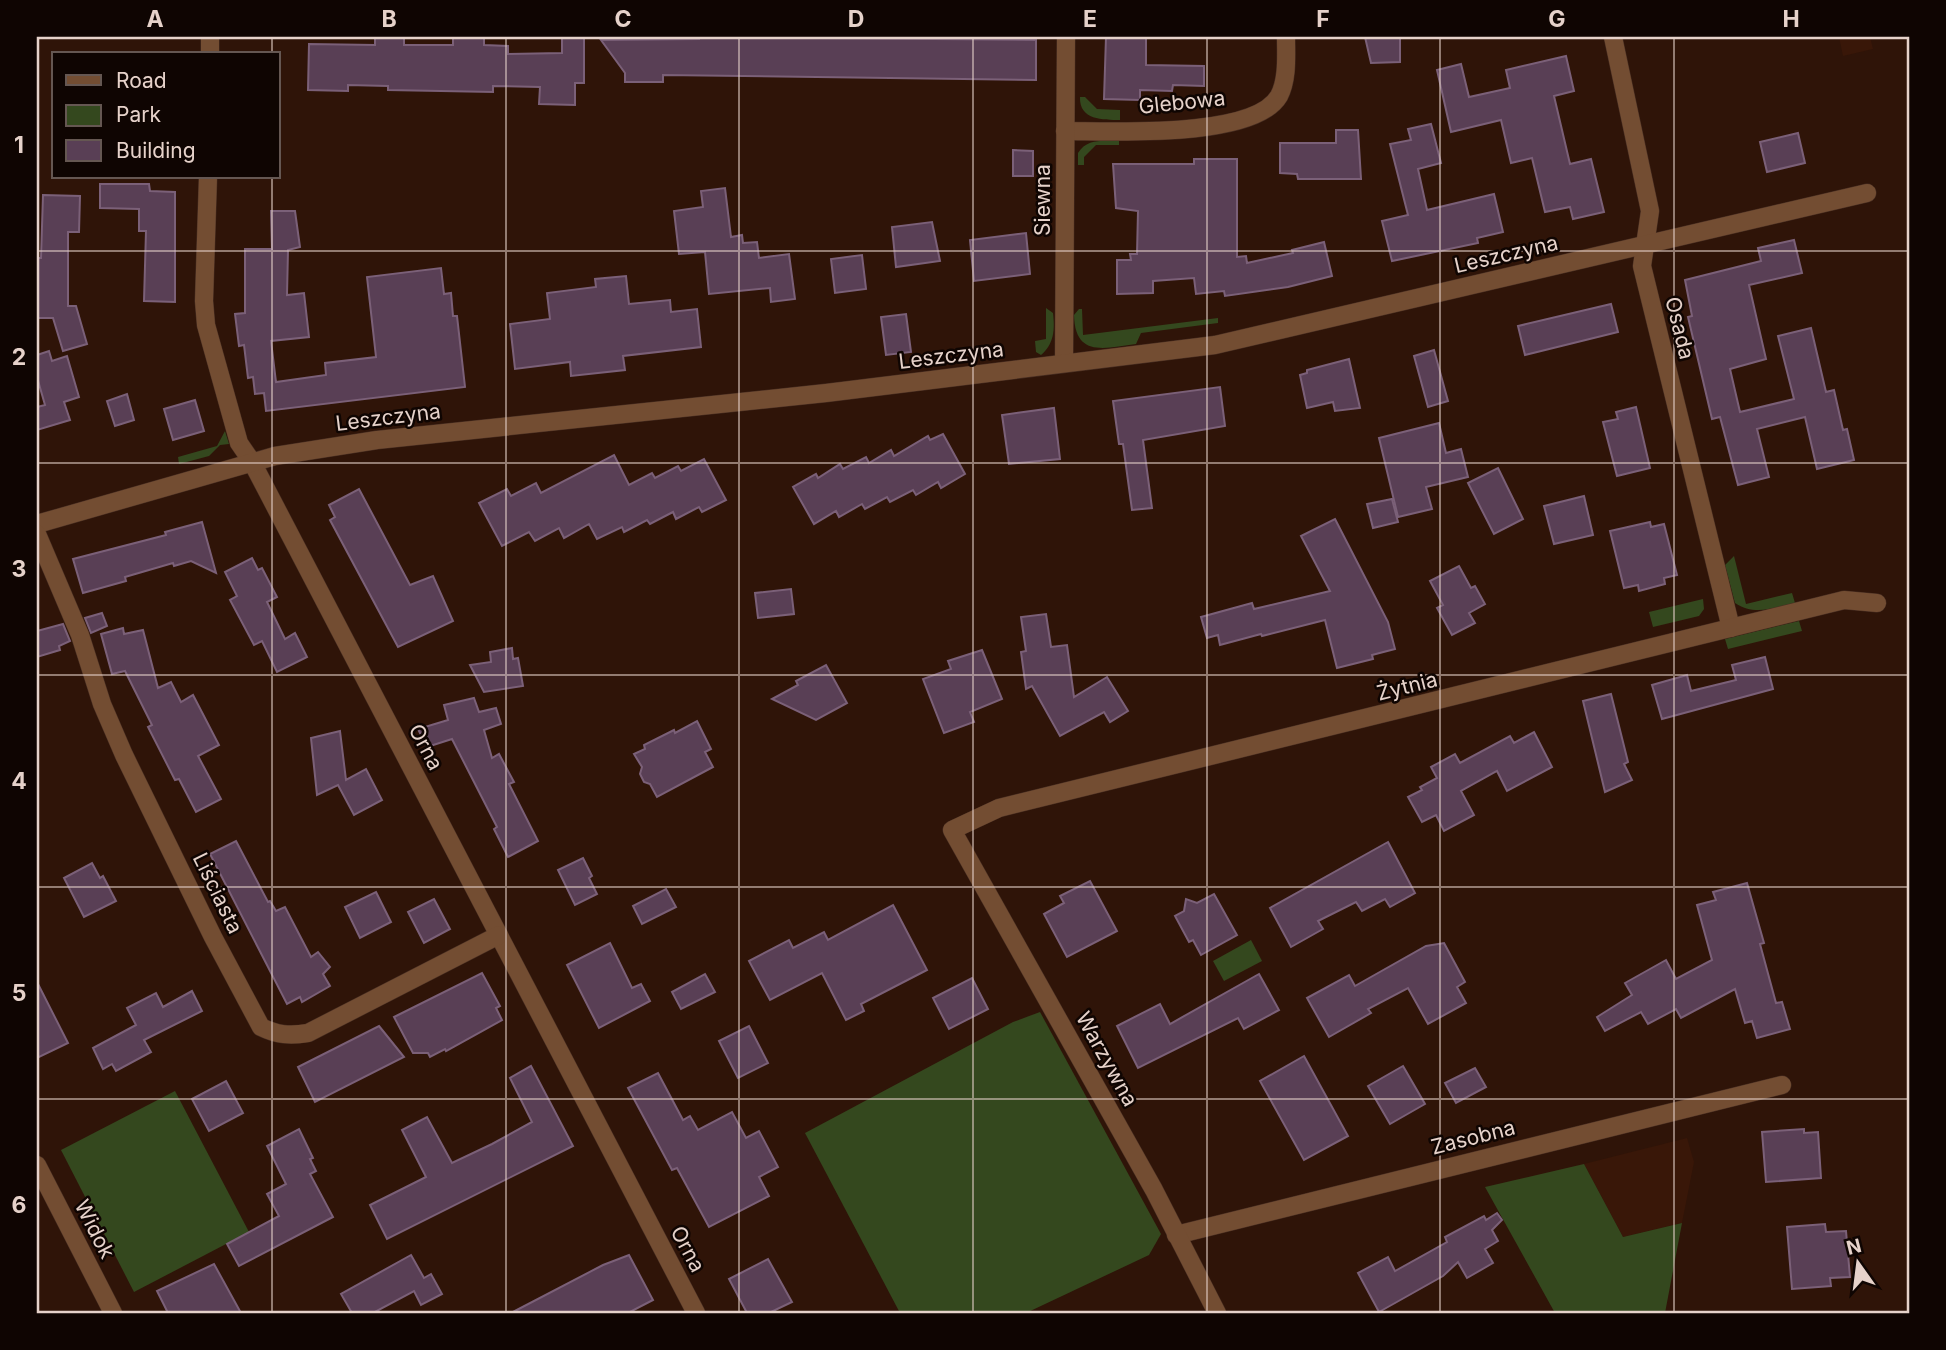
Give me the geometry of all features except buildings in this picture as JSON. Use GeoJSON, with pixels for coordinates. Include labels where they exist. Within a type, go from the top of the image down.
{"type":"FeatureCollection","features":[{"type":"Feature","properties":{"kind":"street","name":"Siewna"},"geometry":{"type":"LineString","coordinates":[[1064,363],[1066,37]]}},
{"type":"Feature","properties":{"kind":"street","name":"Glebowa"},"geometry":{"type":"LineString","coordinates":[[1065,131],[1174,131],[1262,112],[1280,94],[1286,61],[1286,37]]}},
{"type":"Feature","properties":{"kind":"street","name":"Osada"},"geometry":{"type":"LineString","coordinates":[[1613,37],[1649,205],[1642,257],[1644,274],[1731,628]]}},
{"type":"Feature","properties":{"kind":"street","name":"Orna"},"geometry":{"type":"LineString","coordinates":[[208,178],[204,301],[206,326],[239,443],[252,462],[696,1313]]}},
{"type":"Feature","properties":{"kind":"street","name":"Leszczyna"},"geometry":{"type":"LineString","coordinates":[[37,524],[252,462],[377,440],[826,393],[1236,341],[1867,193]]}},
{"type":"Feature","properties":{"kind":"street","name":"Liściasta"},"geometry":{"type":"LineString","coordinates":[[37,534],[80,635],[102,704],[124,755],[261,1027],[275,1034],[308,1033],[499,935]]}},
{"type":"Feature","properties":{"kind":"street","name":"Żytnia"},"geometry":{"type":"LineString","coordinates":[[952,830],[999,808],[1844,600],[1877,603]]}},
{"type":"Feature","properties":{"kind":"street","name":"Warzywna"},"geometry":{"type":"LineString","coordinates":[[952,830],[1147,1178],[1217,1313]]}},
{"type":"Feature","properties":{"kind":"street","name":"Zasobna"},"geometry":{"type":"LineString","coordinates":[[1176,1235],[1782,1086]]}},
{"type":"Feature","properties":{"kind":"street","name":"Widok"},"geometry":{"type":"LineString","coordinates":[[37,1165],[113,1313]]}},
{"type":"Feature","properties":{"kind":"shaded area"},"geometry":{"type":"Polygon","coordinates":[[[1839,37],[1870,37],[1873,49],[1843,56],[1839,37]]]}},
{"type":"Feature","properties":{"kind":"shaded area"},"geometry":{"type":"Polygon","coordinates":[[[1687,1138],[1694,1162],[1682,1223],[1623,1237],[1584,1164],[1687,1138]]]}},
{"type":"Feature","properties":{"kind":"green space"},"geometry":{"type":"Polygon","coordinates":[[[1080,97],[1085,97],[1097,109],[1120,110],[1120,120],[1093,117],[1083,110],[1080,97]]]}},
{"type":"Feature","properties":{"kind":"green space"},"geometry":{"type":"Polygon","coordinates":[[[1096,141],[1119,141],[1119,145],[1096,145],[1084,157],[1084,165],[1078,165],[1078,153],[1086,145],[1096,141]]]}},
{"type":"Feature","properties":{"kind":"green space"},"geometry":{"type":"Polygon","coordinates":[[[1046,308],[1053,313],[1054,331],[1049,346],[1041,355],[1036,352],[1035,341],[1046,339],[1046,308]]]}},
{"type":"Feature","properties":{"kind":"green space"},"geometry":{"type":"Polygon","coordinates":[[[1082,309],[1083,335],[1218,318],[1218,323],[1141,333],[1136,344],[1103,348],[1086,344],[1080,338],[1074,315],[1082,309]]]}},
{"type":"Feature","properties":{"kind":"green space"},"geometry":{"type":"Polygon","coordinates":[[[225,431],[229,444],[220,445],[209,456],[179,464],[178,457],[217,446],[225,431]]]}},
{"type":"Feature","properties":{"kind":"green space"},"geometry":{"type":"Polygon","coordinates":[[[1734,556],[1746,604],[1792,593],[1795,603],[1757,610],[1735,603],[1725,565],[1734,556]]]}},
{"type":"Feature","properties":{"kind":"green space"},"geometry":{"type":"Polygon","coordinates":[[[1703,599],[1704,609],[1699,616],[1653,627],[1649,612],[1703,599]]]}},
{"type":"Feature","properties":{"kind":"green space"},"geometry":{"type":"Polygon","coordinates":[[[1799,621],[1802,631],[1728,649],[1725,639],[1799,621]]]}},
{"type":"Feature","properties":{"kind":"green space"},"geometry":{"type":"Polygon","coordinates":[[[1251,940],[1262,961],[1224,981],[1213,961],[1251,940]]]}},
{"type":"Feature","properties":{"kind":"green space"},"geometry":{"type":"Polygon","coordinates":[[[1040,1012],[1161,1234],[1149,1255],[1026,1313],[900,1313],[805,1133],[1013,1022],[1040,1012]]]}},
{"type":"Feature","properties":{"kind":"green space"},"geometry":{"type":"Polygon","coordinates":[[[175,1091],[249,1232],[134,1292],[61,1150],[175,1091]]]}},
{"type":"Feature","properties":{"kind":"green space"},"geometry":{"type":"Polygon","coordinates":[[[1584,1164],[1623,1237],[1682,1223],[1665,1313],[1555,1313],[1485,1187],[1584,1164]]]}}]}
